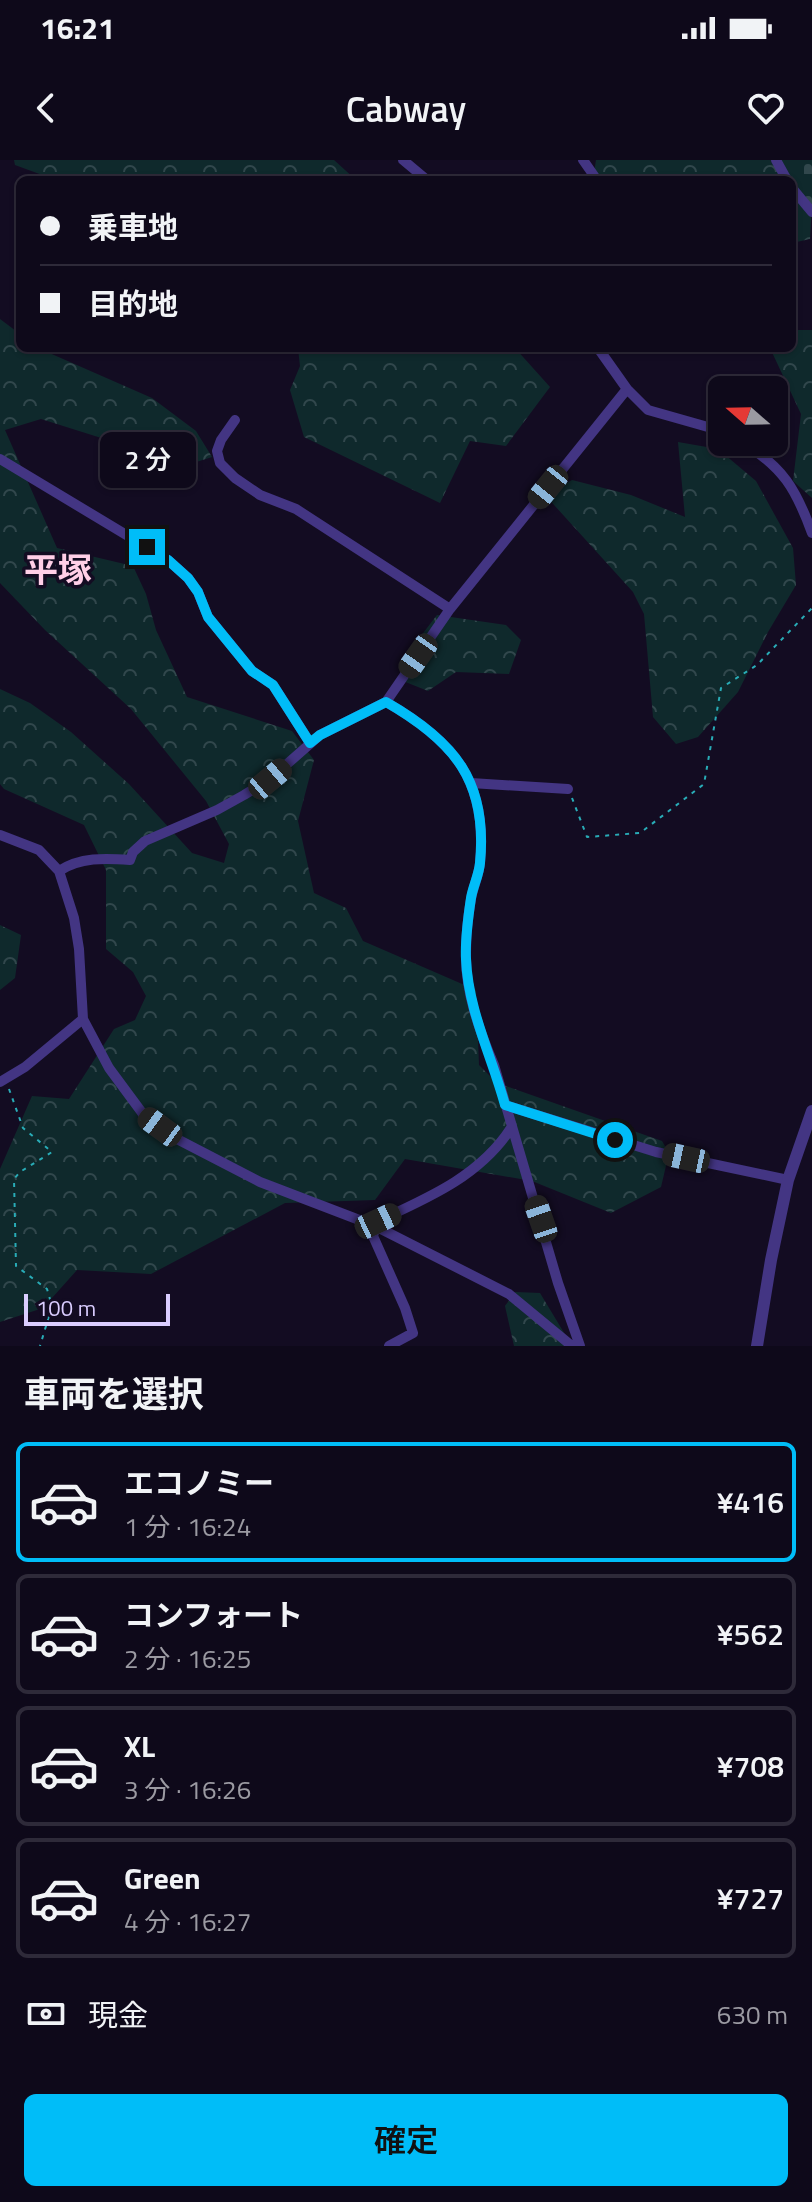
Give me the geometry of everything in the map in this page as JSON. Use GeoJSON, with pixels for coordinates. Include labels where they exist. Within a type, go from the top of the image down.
{"type":"FeatureCollection","features":[{"type":"Feature","properties":{"kind":"street"},"geometry":{"type":"LineString","coordinates":[[403,160],[422,176]]}},
{"type":"Feature","properties":{"kind":"street"},"geometry":{"type":"LineString","coordinates":[[796,193],[812,212]]}},
{"type":"Feature","properties":{"kind":"street"},"geometry":{"type":"LineString","coordinates":[[601,352],[627,389],[648,410],[708,427]]}},
{"type":"Feature","properties":{"kind":"street"},"geometry":{"type":"LineString","coordinates":[[59,871],[72,862],[90,859],[130,860],[133,852],[145,841],[217,810],[270,779],[320,735],[386,702],[450,609],[627,389]]}},
{"type":"Feature","properties":{"kind":"street"},"geometry":{"type":"LineString","coordinates":[[235,420],[217,451],[220,463],[235,478],[260,495],[296,509],[450,609]]}},
{"type":"Feature","properties":{"kind":"street"},"geometry":{"type":"LineString","coordinates":[[765,456],[798,495],[812,533]]}},
{"type":"Feature","properties":{"kind":"street"},"geometry":{"type":"LineString","coordinates":[[0,459],[157,553],[188,578],[198,592],[208,617],[252,671],[273,685],[310,743]]}},
{"type":"Feature","properties":{"kind":"street"},"geometry":{"type":"LineString","coordinates":[[386,702],[415,719],[449,748],[471,783],[480,816],[480,864],[471,896],[467,977],[479,1030],[494,1065],[580,1346]]}},
{"type":"Feature","properties":{"kind":"street"},"geometry":{"type":"LineString","coordinates":[[471,783],[568,789]]}},
{"type":"Feature","properties":{"kind":"street"},"geometry":{"type":"LineString","coordinates":[[0,835],[39,850],[59,871],[77,934],[83,1019],[109,1068],[134,1105],[177,1139],[260,1182],[375,1226],[509,1294],[572,1346]]}},
{"type":"Feature","properties":{"kind":"street"},"geometry":{"type":"LineString","coordinates":[[3,1081],[83,1019]]}},
{"type":"Feature","properties":{"kind":"street"},"geometry":{"type":"LineString","coordinates":[[505,1105],[656,1152],[788,1180]]}},
{"type":"Feature","properties":{"kind":"street"},"geometry":{"type":"LineString","coordinates":[[757,1346],[788,1180],[812,1111]]}},
{"type":"Feature","properties":{"kind":"street"},"geometry":{"type":"LineString","coordinates":[[389,1346],[413,1333],[373,1236],[375,1226],[378,1221],[446,1187],[479,1165],[511,1128]]}},
{"type":"Feature","properties":{"kind":"path"},"geometry":{"type":"LineString","coordinates":[[568,789],[587,837],[640,833],[704,784],[721,688],[757,665],[812,608]]}},
{"type":"Feature","properties":{"kind":"path"},"geometry":{"type":"LineString","coordinates":[[3,1081],[23,1128],[52,1152],[14,1179],[16,1266],[47,1289],[52,1306],[40,1346]]}},
{"type":"Feature","properties":{"kind":"green space"},"geometry":{"type":"Polygon","coordinates":[[[14,160],[334,160],[352,176],[45,176],[15,165],[14,160]]]}},
{"type":"Feature","properties":{"kind":"green space"},"geometry":{"type":"Polygon","coordinates":[[[596,160],[777,160],[790,176],[594,176],[596,160]]]}},
{"type":"Feature","properties":{"kind":"green space"},"geometry":{"type":"Polygon","coordinates":[[[777,160],[812,160],[812,211],[796,191],[796,176],[787,176],[777,160]]]}},
{"type":"Feature","properties":{"kind":"green space"},"geometry":{"type":"Polygon","coordinates":[[[796,183],[812,203],[810,239],[796,242],[796,183]]]}},
{"type":"Feature","properties":{"kind":"green space"},"geometry":{"type":"Polygon","coordinates":[[[0,319],[16,331],[16,352],[47,352],[152,398],[196,431],[212,457],[187,465],[41,419],[5,430],[57,548],[133,566],[146,594],[156,630],[187,697],[292,731],[314,760],[298,821],[314,893],[346,908],[363,941],[476,990],[479,1065],[497,1083],[662,1141],[669,1153],[661,1187],[611,1213],[532,1181],[405,1159],[375,1200],[285,1203],[151,1274],[77,1270],[43,1308],[0,1322],[0,1169],[32,1096],[69,1099],[114,1029],[135,1020],[146,996],[133,972],[106,949],[106,870],[84,825],[4,789],[0,784],[0,689],[30,703],[71,732],[129,784],[192,853],[224,863],[229,844],[206,801],[131,709],[45,630],[0,583],[0,319]]]}},
{"type":"Feature","properties":{"kind":"green space"},"geometry":{"type":"Polygon","coordinates":[[[796,330],[812,330],[812,498],[793,481],[801,414],[788,386],[788,376],[783,376],[772,352],[796,352],[796,330]]]}},
{"type":"Feature","properties":{"kind":"green space"},"geometry":{"type":"Polygon","coordinates":[[[298,352],[519,352],[550,387],[506,446],[470,441],[440,503],[304,437],[290,390],[300,366],[298,352]]]}},
{"type":"Feature","properties":{"kind":"green space"},"geometry":{"type":"Polygon","coordinates":[[[678,442],[708,447],[708,456],[726,456],[756,481],[793,548],[796,585],[738,692],[698,737],[676,744],[653,717],[644,614],[633,592],[545,495],[572,480],[631,495],[685,517],[678,442]]]}},
{"type":"Feature","properties":{"kind":"green space"},"geometry":{"type":"Polygon","coordinates":[[[437,615],[506,625],[521,640],[509,674],[456,672],[428,691],[403,681],[410,650],[437,615]]]}},
{"type":"Feature","properties":{"kind":"green space"},"geometry":{"type":"Polygon","coordinates":[[[0,925],[21,935],[15,978],[0,990],[0,925]]]}},
{"type":"Feature","properties":{"kind":"green space"},"geometry":{"type":"Polygon","coordinates":[[[515,1292],[540,1293],[572,1346],[514,1346],[505,1306],[515,1292]]]}},
{"type":"Feature","properties":{"kind":"district","name":"平塚"},"geometry":{"type":"Point","coordinates":[58,569]}},
{"type":"Feature","properties":{"kind":"route"},"geometry":{"type":"LineString","coordinates":[[147,547],[188,578],[198,592],[208,617],[252,671],[273,685],[310,743],[386,702],[415,719],[449,748],[470,778],[480,816],[480,864],[471,896],[467,977],[479,1030],[494,1065],[505,1105],[615,1140]]}}]}
